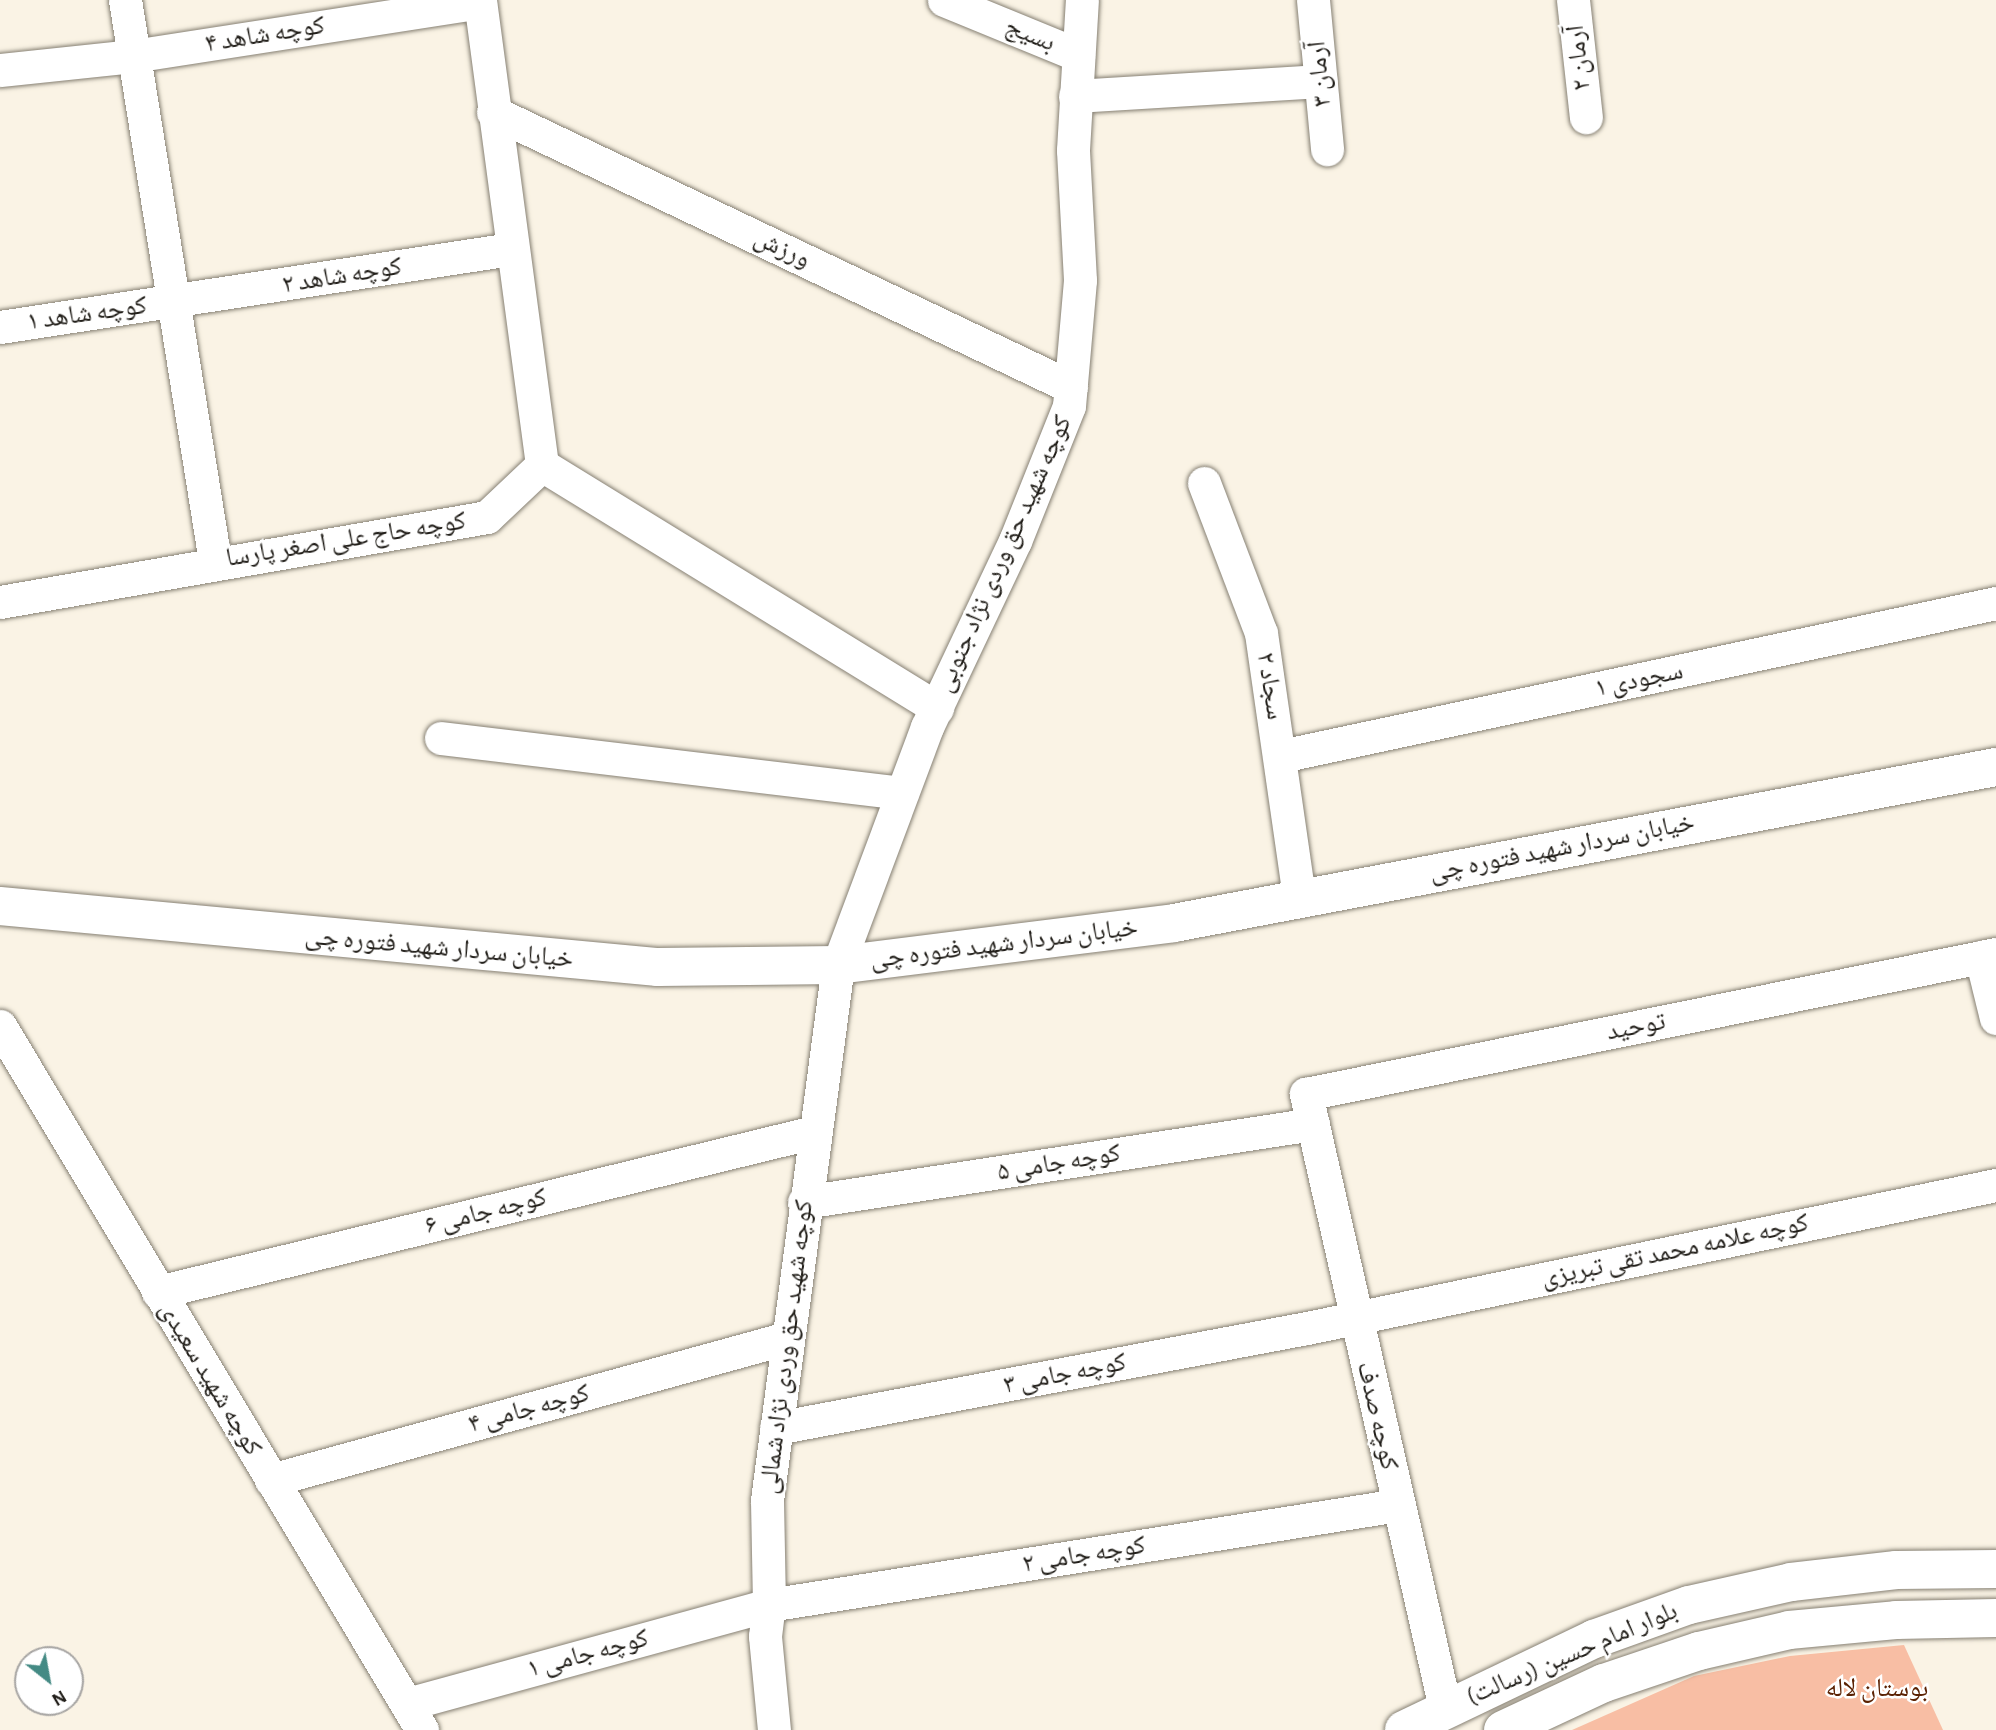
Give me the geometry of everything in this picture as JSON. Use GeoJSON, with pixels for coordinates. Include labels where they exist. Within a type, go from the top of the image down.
{"type":"FeatureCollection","features":[{"type":"Feature","properties":{"kind":"street"},"geometry":{"type":"LineString","coordinates":[[125,0],[215,561]]}},
{"type":"Feature","properties":{"kind":"street","name":"بسیج"},"geometry":{"type":"LineString","coordinates":[[944,0],[1077,55]]}},
{"type":"Feature","properties":{"kind":"street","name":"کوچه شهید حق وردی نژاد جنوبی"},"geometry":{"type":"LineString","coordinates":[[838,965],[902,793],[937,708],[1015,541],[1069,406],[1080,280],[1073,150],[1082,0]]}},
{"type":"Feature","properties":{"kind":"street","name":"آرمان ۳"},"geometry":{"type":"LineString","coordinates":[[1313,0],[1327,149]]}},
{"type":"Feature","properties":{"kind":"street","name":"آرمان ۲"},"geometry":{"type":"LineString","coordinates":[[1573,0],[1586,117]]}},
{"type":"Feature","properties":{"kind":"street"},"geometry":{"type":"LineString","coordinates":[[480,1],[511,249],[542,465],[937,708]]}},
{"type":"Feature","properties":{"kind":"street","name":"کوچه شاهد ۴"},"geometry":{"type":"LineString","coordinates":[[0,71],[134,56],[480,1]]}},
{"type":"Feature","properties":{"kind":"street"},"geometry":{"type":"LineString","coordinates":[[1075,96],[1321,81]]}},
{"type":"Feature","properties":{"kind":"street","name":"ورزش"},"geometry":{"type":"LineString","coordinates":[[493,112],[1070,387]]}},
{"type":"Feature","properties":{"kind":"street","name":"کوچه شاهد ۲"},"geometry":{"type":"LineString","coordinates":[[173,302],[511,249]]}},
{"type":"Feature","properties":{"kind":"street","name":"کوچه شاهد ۱"},"geometry":{"type":"LineString","coordinates":[[0,327],[173,302]]}},
{"type":"Feature","properties":{"kind":"street","name":"کوچه حاج علی اصغر پارسا"},"geometry":{"type":"LineString","coordinates":[[0,601],[215,561],[486,517],[542,465]]}},
{"type":"Feature","properties":{"kind":"street","name":"سجاد ۲"},"geometry":{"type":"LineString","coordinates":[[1205,483],[1261,633],[1281,756],[1299,898]]}},
{"type":"Feature","properties":{"kind":"street","name":"سجودی ۱"},"geometry":{"type":"LineString","coordinates":[[1281,756],[1996,603]]}},
{"type":"Feature","properties":{"kind":"street"},"geometry":{"type":"LineString","coordinates":[[441,738],[902,793]]}},
{"type":"Feature","properties":{"kind":"street","name":"خیابان سردار شهید فتوره چی"},"geometry":{"type":"LineString","coordinates":[[0,906],[658,967],[838,965],[1174,923],[1996,767]]}},
{"type":"Feature","properties":{"kind":"street"},"geometry":{"type":"LineString","coordinates":[[1988,956],[1996,1018]]}},
{"type":"Feature","properties":{"kind":"street","name":"توحید"},"geometry":{"type":"LineString","coordinates":[[1313,1124],[1306,1094],[1988,956]]}},
{"type":"Feature","properties":{"kind":"street","name":"کوچه شهید حق وردی نژاد شمالی"},"geometry":{"type":"LineString","coordinates":[[774,1730],[765,1636],[769,1605],[767,1500],[804,1202],[838,965]]}},
{"type":"Feature","properties":{"kind":"street","name":"کوچه شهید سعیدی"},"geometry":{"type":"LineString","coordinates":[[0,1026],[415,1717]]}},
{"type":"Feature","properties":{"kind":"street","name":"کوچه جامی ۵"},"geometry":{"type":"LineString","coordinates":[[804,1202],[1313,1124]]}},
{"type":"Feature","properties":{"kind":"street","name":"کوچه صدف"},"geometry":{"type":"LineString","coordinates":[[1313,1124],[1354,1319],[1445,1708]]}},
{"type":"Feature","properties":{"kind":"street","name":"کوچه جامی ۶"},"geometry":{"type":"LineString","coordinates":[[158,1292],[814,1132]]}},
{"type":"Feature","properties":{"kind":"street","name":"کوچه علامه محمد تقی تبریزی"},"geometry":{"type":"LineString","coordinates":[[1354,1319],[1996,1185]]}},
{"type":"Feature","properties":{"kind":"street","name":"کوچه جامی ۳"},"geometry":{"type":"LineString","coordinates":[[776,1428],[1354,1319]]}},
{"type":"Feature","properties":{"kind":"street","name":"کوچه جامی ۴"},"geometry":{"type":"LineString","coordinates":[[271,1480],[787,1338]]}},
{"type":"Feature","properties":{"kind":"street","name":"کوچه جامی ۲"},"geometry":{"type":"LineString","coordinates":[[769,1605],[1398,1505]]}},
{"type":"Feature","properties":{"kind":"street","name":"بلوار امام حسین (رسالت)"},"geometry":{"type":"LineString","coordinates":[[1404,1730],[1445,1708],[1594,1639],[1689,1605],[1791,1582],[1896,1570],[1996,1569]]}},
{"type":"Feature","properties":{"kind":"street","name":"کوچه جامی ۱"},"geometry":{"type":"LineString","coordinates":[[415,1717],[769,1605]]}},
{"type":"Feature","properties":{"kind":"street","name":"بلوار امام حسین (رسالت)"},"geometry":{"type":"LineString","coordinates":[[1503,1730],[1616,1679],[1699,1651],[1789,1630],[1896,1620],[1996,1618]]}},
{"type":"Feature","properties":{"kind":"green space","name":"بوستان لاله"},"geometry":{"type":"Polygon","coordinates":[[[1904,1645],[1943,1730],[1572,1730],[1694,1676],[1790,1656],[1904,1645]]]}}]}
